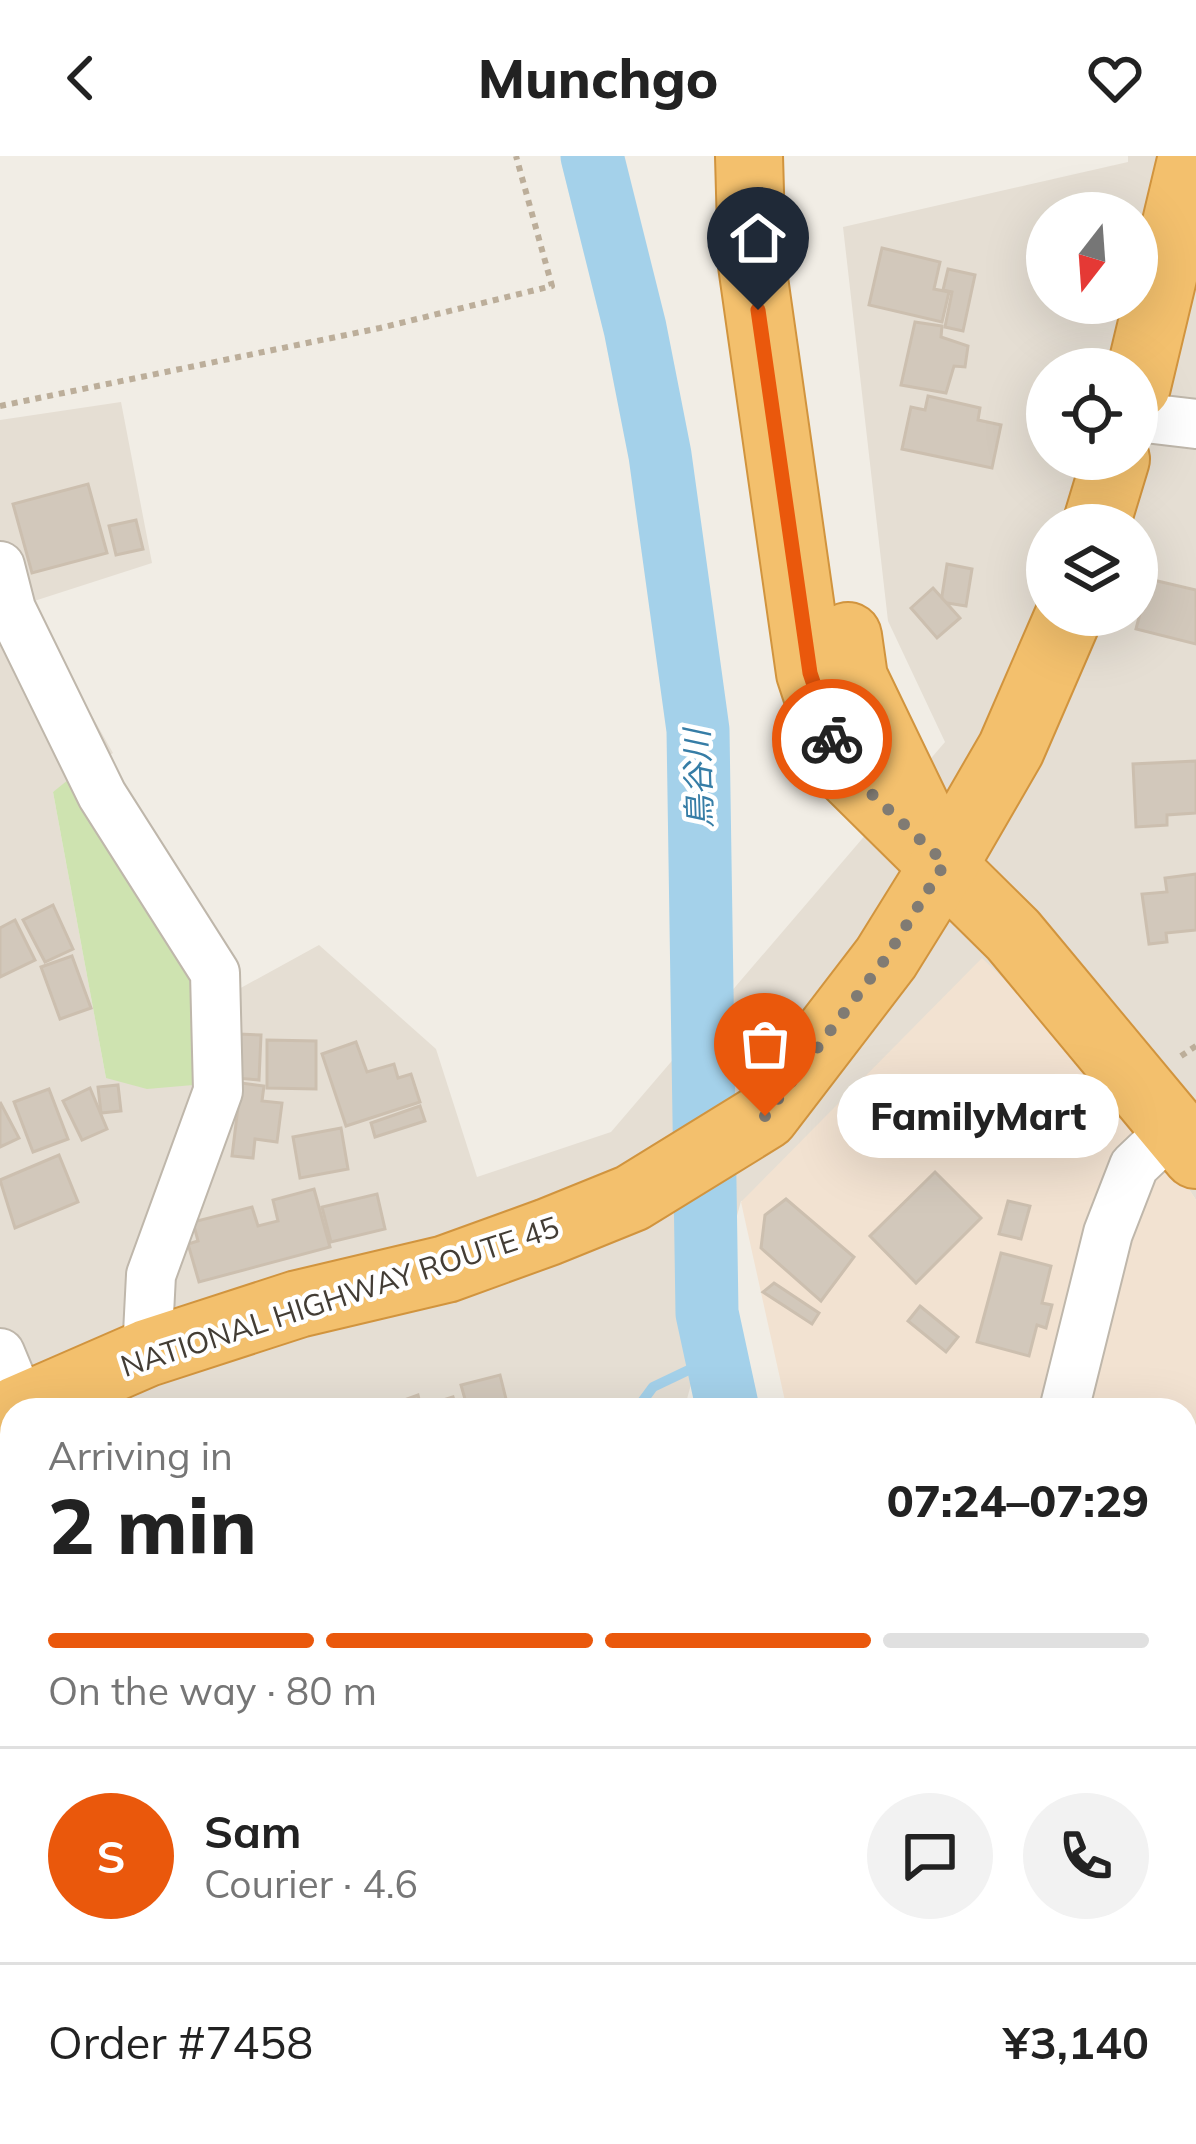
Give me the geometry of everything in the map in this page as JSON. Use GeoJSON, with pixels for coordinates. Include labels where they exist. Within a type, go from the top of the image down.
{"type":"FeatureCollection","features":[{"type":"Feature","properties":{"kind":"highway"},"geometry":{"type":"LineString","coordinates":[[749,156],[752,265],[810,673],[840,764],[1013,935],[1185,1142]]}},
{"type":"Feature","properties":{"kind":"highway"},"geometry":{"type":"LineString","coordinates":[[778,156],[776,176],[854,677],[945,863]]}},
{"type":"Feature","properties":{"kind":"highway"},"geometry":{"type":"LineString","coordinates":[[1150,348],[1183,248],[1192,156]]}},
{"type":"Feature","properties":{"kind":"highway","name":"NATIONAL HIGHWAY ROUTE 45"},"geometry":{"type":"LineString","coordinates":[[46,1393],[298,1304],[446,1269],[632,1198],[765,1116],[886,958],[945,863],[1011,749],[1060,636]]}},
{"type":"Feature","properties":{"kind":"street"},"geometry":{"type":"LineString","coordinates":[[1158,419],[1196,424]]}},
{"type":"Feature","properties":{"kind":"street"},"geometry":{"type":"LineString","coordinates":[[0,566],[11,609],[103,795],[214,973],[218,1090],[151,1275],[46,1393]]}},
{"type":"Feature","properties":{"kind":"street"},"geometry":{"type":"LineString","coordinates":[[1067,1398],[1108,1233],[1134,1166],[1185,1142]]}},
{"type":"Feature","properties":{"kind":"path"},"geometry":{"type":"LineString","coordinates":[[0,406],[380,328],[551,286],[516,156]]}},
{"type":"Feature","properties":{"kind":"shaded area"},"geometry":{"type":"Polygon","coordinates":[[[1128,156],[1196,156],[1196,1200],[1179,1174],[741,1201],[687,1398],[0,1398],[0,420],[121,402],[152,563],[28,603],[113,753],[53,792],[106,1078],[237,990],[319,945],[436,1049],[477,1177],[611,1132],[945,742],[888,621],[843,227],[1128,162],[1128,156]]]}},
{"type":"Feature","properties":{"kind":"shaded area"},"geometry":{"type":"Polygon","coordinates":[[[982,958],[1137,1108],[1196,1200],[1196,1398],[784,1398],[741,1202],[982,958]]]}},
{"type":"Feature","properties":{"kind":"green space"},"geometry":{"type":"Polygon","coordinates":[[[78,772],[203,973],[205,1084],[147,1089],[106,1078],[53,792],[78,772]]]}},
{"type":"Feature","properties":{"kind":"building"},"geometry":{"type":"Polygon","coordinates":[[[882,248],[940,262],[934,289],[949,292],[942,322],[869,305],[882,248]]]}},
{"type":"Feature","properties":{"kind":"building"},"geometry":{"type":"Polygon","coordinates":[[[948,269],[975,275],[963,331],[945,327],[952,292],[943,290],[948,269]]]}},
{"type":"Feature","properties":{"kind":"building"},"geometry":{"type":"Polygon","coordinates":[[[915,322],[942,326],[941,337],[968,346],[965,367],[954,366],[946,393],[901,385],[915,322]]]}},
{"type":"Feature","properties":{"kind":"building"},"geometry":{"type":"Polygon","coordinates":[[[928,396],[980,408],[978,420],[1001,425],[992,468],[902,449],[911,407],[925,410],[928,396]]]}},
{"type":"Feature","properties":{"kind":"building"},"geometry":{"type":"Polygon","coordinates":[[[88,484],[107,553],[32,573],[13,504],[88,484]]]}},
{"type":"Feature","properties":{"kind":"building"},"geometry":{"type":"Polygon","coordinates":[[[136,520],[143,549],[116,555],[109,526],[136,520]]]}},
{"type":"Feature","properties":{"kind":"building"},"geometry":{"type":"Polygon","coordinates":[[[947,564],[972,569],[966,606],[941,602],[947,564]]]}},
{"type":"Feature","properties":{"kind":"building"},"geometry":{"type":"Polygon","coordinates":[[[1158,581],[1196,590],[1196,644],[1158,634],[1158,581]]]}},
{"type":"Feature","properties":{"kind":"building"},"geometry":{"type":"Polygon","coordinates":[[[933,588],[960,618],[937,638],[911,608],[933,588]]]}},
{"type":"Feature","properties":{"kind":"building"},"geometry":{"type":"Polygon","coordinates":[[[1196,761],[1196,813],[1167,815],[1167,825],[1136,827],[1133,764],[1196,761]]]}},
{"type":"Feature","properties":{"kind":"building"},"geometry":{"type":"Polygon","coordinates":[[[1196,874],[1196,930],[1166,933],[1167,942],[1149,944],[1142,894],[1167,892],[1165,878],[1196,874]]]}},
{"type":"Feature","properties":{"kind":"building"},"geometry":{"type":"Polygon","coordinates":[[[53,905],[73,949],[45,962],[23,920],[53,905]]]}},
{"type":"Feature","properties":{"kind":"building"},"geometry":{"type":"Polygon","coordinates":[[[15,920],[35,960],[0,977],[0,928],[15,920]]]}},
{"type":"Feature","properties":{"kind":"building"},"geometry":{"type":"Polygon","coordinates":[[[72,956],[91,1008],[60,1019],[41,967],[72,956]]]}},
{"type":"Feature","properties":{"kind":"building"},"geometry":{"type":"Polygon","coordinates":[[[238,1034],[261,1035],[259,1080],[236,1078],[238,1034]]]}},
{"type":"Feature","properties":{"kind":"building"},"geometry":{"type":"Polygon","coordinates":[[[267,1040],[316,1041],[316,1089],[267,1088],[267,1040]]]}},
{"type":"Feature","properties":{"kind":"building"},"geometry":{"type":"Polygon","coordinates":[[[356,1042],[367,1072],[394,1064],[398,1078],[411,1074],[420,1102],[346,1126],[322,1054],[356,1042]]]}},
{"type":"Feature","properties":{"kind":"building"},"geometry":{"type":"Polygon","coordinates":[[[241,1083],[264,1086],[262,1101],[282,1103],[277,1142],[255,1139],[253,1158],[232,1156],[241,1083]]]}},
{"type":"Feature","properties":{"kind":"building"},"geometry":{"type":"Polygon","coordinates":[[[118,1085],[121,1111],[101,1113],[98,1087],[118,1085]]]}},
{"type":"Feature","properties":{"kind":"building"},"geometry":{"type":"Polygon","coordinates":[[[90,1088],[107,1129],[82,1140],[63,1101],[90,1088]]]}},
{"type":"Feature","properties":{"kind":"building"},"geometry":{"type":"Polygon","coordinates":[[[49,1089],[68,1139],[33,1152],[14,1102],[49,1089]]]}},
{"type":"Feature","properties":{"kind":"building"},"geometry":{"type":"Polygon","coordinates":[[[0,1102],[19,1138],[0,1147],[0,1102]]]}},
{"type":"Feature","properties":{"kind":"building"},"geometry":{"type":"Polygon","coordinates":[[[420,1106],[425,1121],[375,1137],[371,1123],[420,1106]]]}},
{"type":"Feature","properties":{"kind":"building"},"geometry":{"type":"Polygon","coordinates":[[[341,1128],[348,1169],[300,1178],[293,1137],[341,1128]]]}},
{"type":"Feature","properties":{"kind":"building"},"geometry":{"type":"Polygon","coordinates":[[[59,1155],[78,1202],[15,1228],[0,1180],[59,1155]]]}},
{"type":"Feature","properties":{"kind":"building"},"geometry":{"type":"Polygon","coordinates":[[[935,1172],[981,1218],[916,1283],[870,1236],[935,1172]]]}},
{"type":"Feature","properties":{"kind":"building"},"geometry":{"type":"Polygon","coordinates":[[[314,1189],[330,1247],[199,1282],[188,1244],[198,1241],[193,1222],[252,1207],[258,1226],[278,1221],[273,1200],[314,1189]]]}},
{"type":"Feature","properties":{"kind":"building"},"geometry":{"type":"Polygon","coordinates":[[[377,1194],[385,1229],[331,1242],[322,1207],[377,1194]]]}},
{"type":"Feature","properties":{"kind":"building"},"geometry":{"type":"Polygon","coordinates":[[[786,1199],[854,1257],[821,1301],[761,1248],[765,1215],[786,1199]]]}},
{"type":"Feature","properties":{"kind":"building"},"geometry":{"type":"Polygon","coordinates":[[[1008,1201],[1030,1206],[1021,1239],[999,1234],[1008,1201]]]}},
{"type":"Feature","properties":{"kind":"building"},"geometry":{"type":"Polygon","coordinates":[[[1001,1253],[1051,1266],[1042,1303],[1052,1305],[1046,1328],[1037,1325],[1029,1356],[977,1342],[1001,1253]]]}},
{"type":"Feature","properties":{"kind":"building"},"geometry":{"type":"Polygon","coordinates":[[[774,1283],[819,1313],[812,1324],[763,1292],[774,1283]]]}},
{"type":"Feature","properties":{"kind":"building"},"geometry":{"type":"Polygon","coordinates":[[[920,1306],[958,1337],[946,1352],[908,1321],[920,1306]]]}},
{"type":"Feature","properties":{"kind":"building"},"geometry":{"type":"Polygon","coordinates":[[[500,1375],[506,1398],[465,1398],[461,1385],[500,1375]]]}},
{"type":"Feature","properties":{"kind":"waterway","name":"鳥谷川"},"geometry":{"type":"LineString","coordinates":[[592,156],[635,328],[660,455],[698,730],[707,1313],[725,1398]]}},
{"type":"Feature","properties":{"kind":"waterway"},"geometry":{"type":"LineString","coordinates":[[645,1398],[653,1387],[718,1356]]}},
{"type":"Feature","properties":{"kind":"way so far"},"geometry":{"type":"LineString","coordinates":[[765,1116],[886,958],[945,863],[840,764],[832,739]]}},
{"type":"Feature","properties":{"kind":"place","name":"FamilyMart"},"geometry":{"type":"Point","coordinates":[765,1116]}},
{"type":"Feature","properties":{"kind":"route"},"geometry":{"type":"LineString","coordinates":[[758,310],[810,673],[832,739]]}}]}
